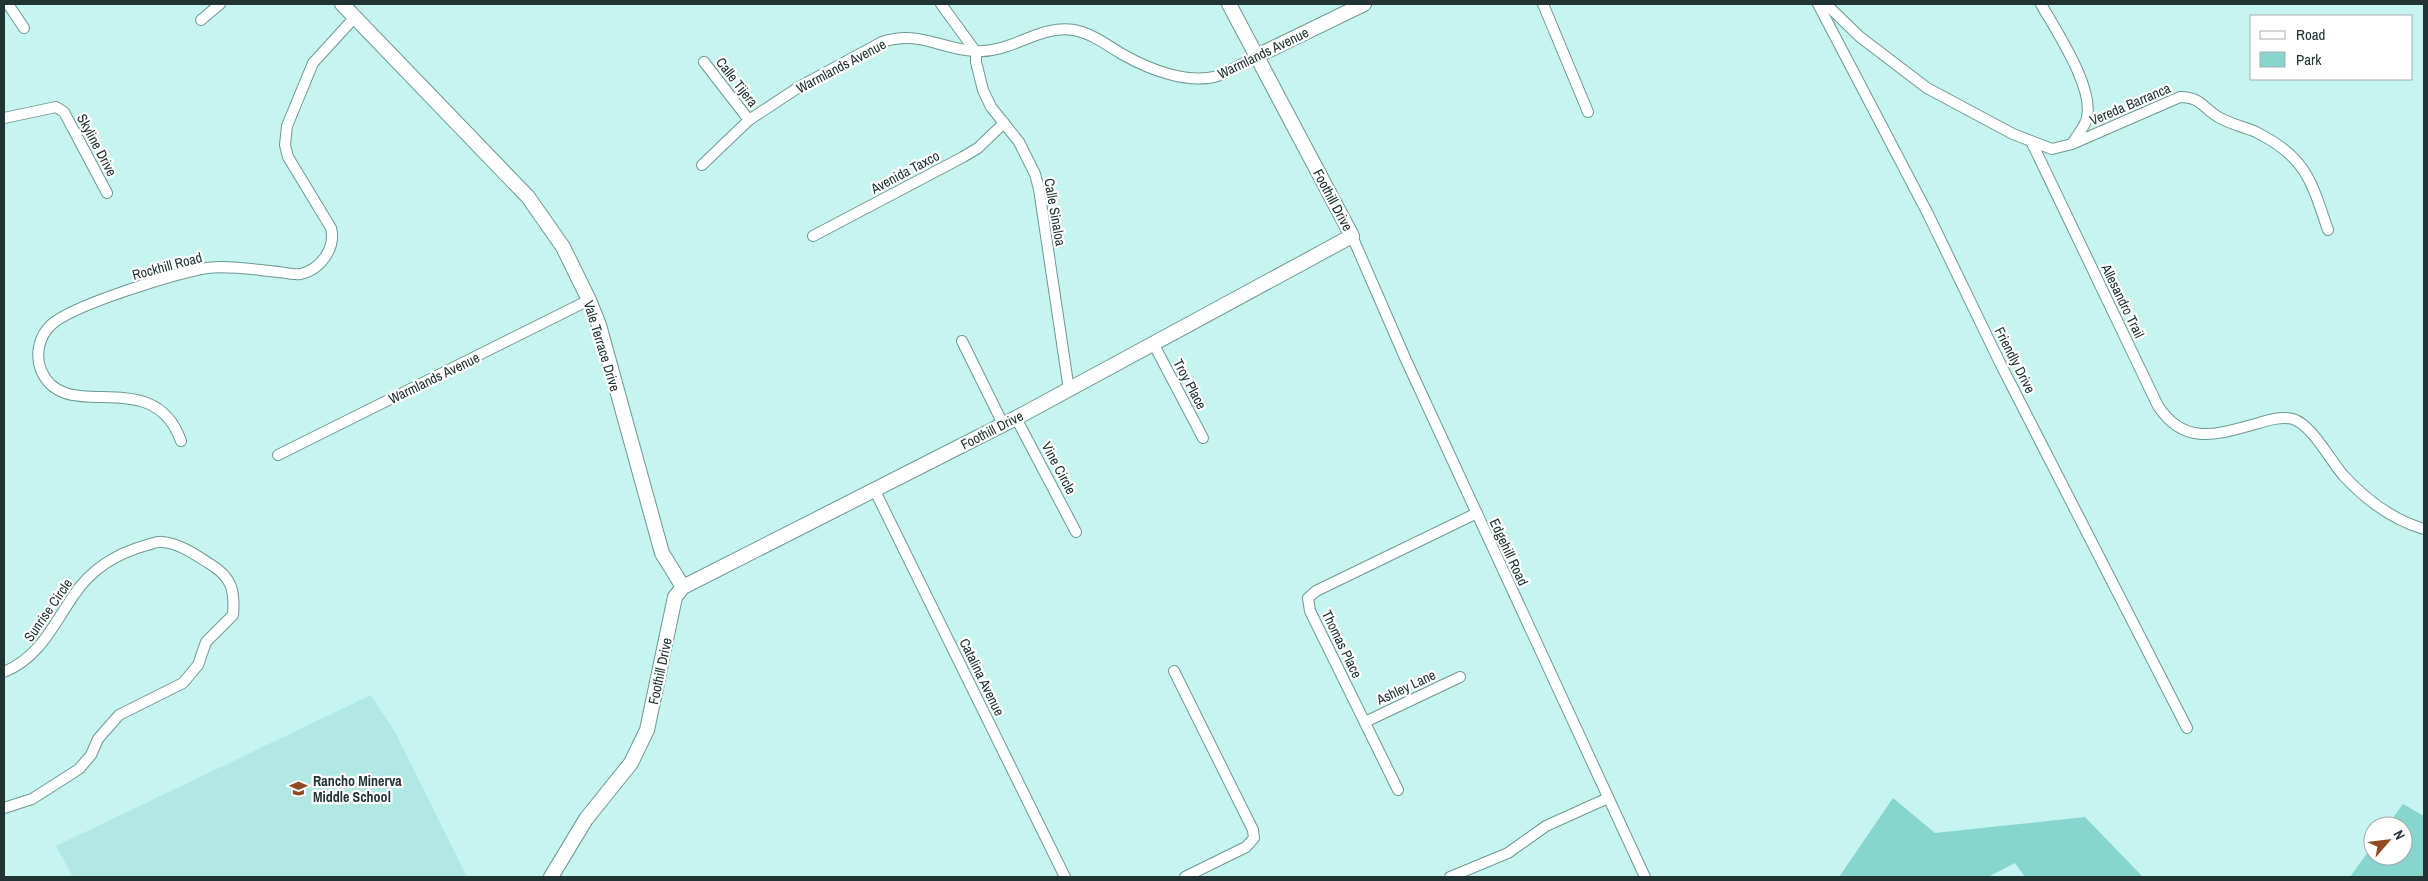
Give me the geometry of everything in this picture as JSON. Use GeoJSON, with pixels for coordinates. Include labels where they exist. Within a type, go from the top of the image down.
{"type":"FeatureCollection","features":[{"type":"Feature","properties":{"kind":"street"},"geometry":{"type":"LineString","coordinates":[[8,4],[24,28]]}},
{"type":"Feature","properties":{"kind":"street"},"geometry":{"type":"LineString","coordinates":[[201,20],[220,4]]}},
{"type":"Feature","properties":{"kind":"street","name":"Vale Terrace Drive"},"geometry":{"type":"LineString","coordinates":[[342,4],[528,197],[563,246],[599,325],[662,553],[683,587]]}},
{"type":"Feature","properties":{"kind":"street","name":"Calle Sinaloa"},"geometry":{"type":"LineString","coordinates":[[941,4],[976,52],[976,62],[982,90],[1019,142],[1035,174],[1039,190],[1068,390]]}},
{"type":"Feature","properties":{"kind":"street","name":"Foothill Drive"},"geometry":{"type":"LineString","coordinates":[[551,877],[586,819],[631,763],[643,738],[656,693],[675,596],[683,587],[1016,418],[1352,236],[1229,4]]}},
{"type":"Feature","properties":{"kind":"street","name":"Warmlands Avenue"},"geometry":{"type":"LineString","coordinates":[[702,165],[749,120],[799,88],[882,42],[893,39],[918,37],[976,52],[1016,44],[1057,28],[1076,30],[1129,58],[1187,78],[1206,78],[1220,75],[1364,4]]}},
{"type":"Feature","properties":{"kind":"street"},"geometry":{"type":"LineString","coordinates":[[1544,4],[1588,112]]}},
{"type":"Feature","properties":{"kind":"street","name":"Friendly Drive"},"geometry":{"type":"LineString","coordinates":[[1818,4],[1928,213],[2001,365],[2188,728]]}},
{"type":"Feature","properties":{"kind":"street"},"geometry":{"type":"LineString","coordinates":[[1826,4],[1860,36],[1928,88],[2032,143]]}},
{"type":"Feature","properties":{"kind":"street"},"geometry":{"type":"LineString","coordinates":[[2041,4],[2082,81],[2088,104],[2086,121],[2072,144]]}},
{"type":"Feature","properties":{"kind":"street","name":"Rockhill Road"},"geometry":{"type":"LineString","coordinates":[[181,441],[177,431],[161,410],[153,404],[124,398],[74,397],[56,388],[41,370],[37,354],[40,341],[52,324],[74,311],[157,281],[207,268],[234,268],[301,274],[322,263],[330,250],[331,228],[288,157],[285,145],[287,126],[313,63],[355,18]]}},
{"type":"Feature","properties":{"kind":"street","name":"Calle Tijera"},"geometry":{"type":"LineString","coordinates":[[704,62],[749,120]]}},
{"type":"Feature","properties":{"kind":"street","name":"Vereda Barranca"},"geometry":{"type":"LineString","coordinates":[[2032,143],[2052,149],[2072,144],[2180,97],[2193,97],[2219,118],[2256,132],[2296,158],[2312,182],[2328,230]]}},
{"type":"Feature","properties":{"kind":"street","name":"Skyline Drive"},"geometry":{"type":"LineString","coordinates":[[4,118],[56,106],[64,112],[107,193]]}},
{"type":"Feature","properties":{"kind":"street","name":"Avenida Taxco"},"geometry":{"type":"LineString","coordinates":[[813,236],[963,157],[978,148],[1004,123]]}},
{"type":"Feature","properties":{"kind":"street","name":"Allesandro Trail"},"geometry":{"type":"LineString","coordinates":[[2032,143],[2158,406],[2166,419],[2185,432],[2207,434],[2273,419],[2292,418],[2302,423],[2344,475],[2371,500],[2406,524],[2424,529]]}},
{"type":"Feature","properties":{"kind":"street","name":"Edgehill Road"},"geometry":{"type":"LineString","coordinates":[[1352,236],[1645,877]]}},
{"type":"Feature","properties":{"kind":"street","name":"Warmlands Avenue"},"geometry":{"type":"LineString","coordinates":[[278,455],[589,300]]}},
{"type":"Feature","properties":{"kind":"street"},"geometry":{"type":"LineString","coordinates":[[962,341],[1003,424]]}},
{"type":"Feature","properties":{"kind":"street","name":"Troy Place"},"geometry":{"type":"LineString","coordinates":[[1153,343],[1204,438]]}},
{"type":"Feature","properties":{"kind":"street","name":"Vine Circle"},"geometry":{"type":"LineString","coordinates":[[1016,418],[1076,532]]}},
{"type":"Feature","properties":{"kind":"street","name":"Catalina Avenue"},"geometry":{"type":"LineString","coordinates":[[874,489],[1065,877]]}},
{"type":"Feature","properties":{"kind":"street","name":"Thomas Place"},"geometry":{"type":"LineString","coordinates":[[1398,790],[1310,612],[1308,598],[1316,591],[1477,513]]}},
{"type":"Feature","properties":{"kind":"street","name":"Sunrise Circle"},"geometry":{"type":"LineString","coordinates":[[4,672],[33,655],[46,640],[81,586],[94,571],[125,551],[161,542],[192,552],[219,569],[230,584],[234,594],[233,615],[206,642],[198,664],[183,683],[119,715],[98,739],[91,755],[78,769],[32,799],[4,808]]}},
{"type":"Feature","properties":{"kind":"street"},"geometry":{"type":"LineString","coordinates":[[1174,670],[1253,830],[1254,838],[1246,847],[1185,877]]}},
{"type":"Feature","properties":{"kind":"street","name":"Ashley Lane"},"geometry":{"type":"LineString","coordinates":[[1365,722],[1460,677]]}},
{"type":"Feature","properties":{"kind":"street"},"geometry":{"type":"LineString","coordinates":[[1450,877],[1508,853],[1546,826],[1608,798]]}},
{"type":"Feature","properties":{"kind":"shaded area","name":"Rancho Minerva Middle School"},"geometry":{"type":"Polygon","coordinates":[[[371,695],[395,732],[467,877],[73,877],[56,846],[371,695]]]}},
{"type":"Feature","properties":{"kind":"green space"},"geometry":{"type":"Polygon","coordinates":[[[1893,798],[1935,833],[2085,817],[2143,877],[2025,877],[2015,863],[1988,877],[1839,877],[1893,798]]]}},
{"type":"Feature","properties":{"kind":"green space"},"geometry":{"type":"Polygon","coordinates":[[[2403,804],[2424,816],[2424,877],[2350,877],[2363,859],[2363,866],[2413,866],[2413,816],[2394,816],[2403,804]]]}},
{"type":"Feature","properties":{"kind":"place","name":"Rancho Minerva Middle School"},"geometry":{"type":"Point","coordinates":[299,789]}}]}
